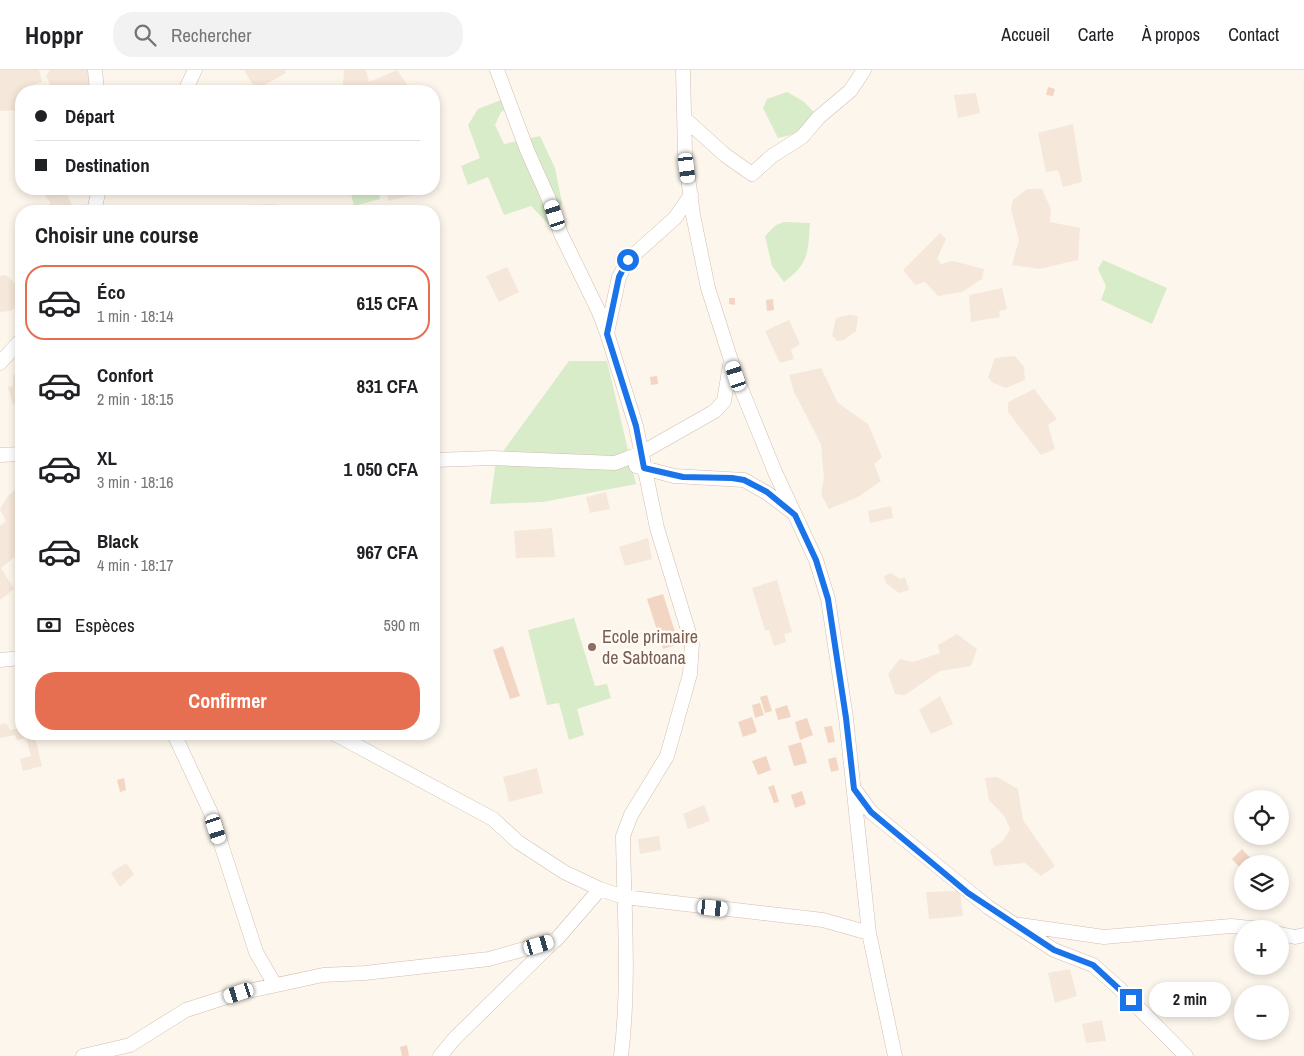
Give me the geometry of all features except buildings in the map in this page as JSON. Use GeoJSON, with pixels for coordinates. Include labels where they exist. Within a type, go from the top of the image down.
{"type":"FeatureCollection","features":[{"type":"Feature","properties":{"kind":"street"},"geometry":{"type":"LineString","coordinates":[[95,70],[96,85]]}},
{"type":"Feature","properties":{"kind":"street"},"geometry":{"type":"LineString","coordinates":[[188,85],[196,70]]}},
{"type":"Feature","properties":{"kind":"street"},"geometry":{"type":"LineString","coordinates":[[497,70],[561,234],[599,312],[607,334],[636,426],[656,528],[692,643],[692,660],[667,756],[632,815],[623,836],[627,975],[626,1017],[622,1056]]}},
{"type":"Feature","properties":{"kind":"street"},"geometry":{"type":"LineString","coordinates":[[683,70],[685,154],[690,194],[708,288],[731,358],[772,464],[816,560],[828,599],[846,718],[869,934],[894,1056]]}},
{"type":"Feature","properties":{"kind":"street"},"geometry":{"type":"LineString","coordinates":[[684,118],[733,161],[752,174],[772,156],[802,137],[819,117],[850,91],[864,70]]}},
{"type":"Feature","properties":{"kind":"street"},"geometry":{"type":"LineString","coordinates":[[607,334],[619,277],[628,260],[675,218],[690,194]]}},
{"type":"Feature","properties":{"kind":"street"},"geometry":{"type":"LineString","coordinates":[[0,364],[15,347]]}},
{"type":"Feature","properties":{"kind":"street"},"geometry":{"type":"LineString","coordinates":[[615,463],[641,453],[715,412],[724,401],[728,388],[731,358]]}},
{"type":"Feature","properties":{"kind":"street"},"geometry":{"type":"LineString","coordinates":[[0,455],[15,454]]}},
{"type":"Feature","properties":{"kind":"street"},"geometry":{"type":"LineString","coordinates":[[440,460],[492,458],[615,463],[683,477],[732,478],[744,480],[767,492],[795,515]]}},
{"type":"Feature","properties":{"kind":"street"},"geometry":{"type":"LineString","coordinates":[[0,660],[15,659]]}},
{"type":"Feature","properties":{"kind":"street"},"geometry":{"type":"LineString","coordinates":[[177,740],[211,812],[256,952],[275,985]]}},
{"type":"Feature","properties":{"kind":"street"},"geometry":{"type":"LineString","coordinates":[[346,740],[493,819],[518,842],[564,872],[600,889],[624,897],[823,920],[869,934]]}},
{"type":"Feature","properties":{"kind":"street"},"geometry":{"type":"LineString","coordinates":[[854,789],[871,812],[968,893],[1011,924],[1054,950],[1093,965],[1119,988],[1186,1056]]}},
{"type":"Feature","properties":{"kind":"street"},"geometry":{"type":"LineString","coordinates":[[440,1056],[455,1038],[556,940],[600,889]]}},
{"type":"Feature","properties":{"kind":"street"},"geometry":{"type":"LineString","coordinates":[[1011,924],[1104,937],[1234,926]]}},
{"type":"Feature","properties":{"kind":"street"},"geometry":{"type":"LineString","coordinates":[[1289,936],[1295,937],[1304,935]]}},
{"type":"Feature","properties":{"kind":"street"},"geometry":{"type":"LineString","coordinates":[[83,1056],[130,1045],[186,1010],[239,993],[323,974],[365,973],[489,959],[556,940]]}},
{"type":"Feature","properties":{"kind":"shaded area"},"geometry":{"type":"Polygon","coordinates":[[[0,70],[39,70],[42,82],[33,85],[15,85],[15,110],[0,111],[0,70]]]}},
{"type":"Feature","properties":{"kind":"shaded area"},"geometry":{"type":"Polygon","coordinates":[[[50,70],[88,70],[91,85],[50,85],[46,76],[50,70]]]}},
{"type":"Feature","properties":{"kind":"shaded area"},"geometry":{"type":"Polygon","coordinates":[[[244,70],[284,70],[286,73],[265,85],[253,85],[244,70]]]}},
{"type":"Feature","properties":{"kind":"shaded area"},"geometry":{"type":"Polygon","coordinates":[[[344,70],[366,70],[369,82],[397,70],[407,85],[343,85],[344,70]]]}},
{"type":"Feature","properties":{"kind":"shaded area"},"geometry":{"type":"Polygon","coordinates":[[[976,93],[980,113],[958,118],[954,95],[976,93]]]}},
{"type":"Feature","properties":{"kind":"shaded area"},"geometry":{"type":"Polygon","coordinates":[[[1073,124],[1082,182],[1063,187],[1058,170],[1046,172],[1038,133],[1073,124]]]}},
{"type":"Feature","properties":{"kind":"shaded area"},"geometry":{"type":"Polygon","coordinates":[[[1027,189],[1042,189],[1051,209],[1050,222],[1080,228],[1078,260],[1039,269],[1012,265],[1019,240],[1011,209],[1013,200],[1027,189]]]}},
{"type":"Feature","properties":{"kind":"shaded area"},"geometry":{"type":"Polygon","coordinates":[[[45,195],[69,195],[72,205],[50,205],[45,195]]]}},
{"type":"Feature","properties":{"kind":"shaded area"},"geometry":{"type":"Polygon","coordinates":[[[388,195],[413,195],[388,201],[388,195]]]}},
{"type":"Feature","properties":{"kind":"shaded area"},"geometry":{"type":"Polygon","coordinates":[[[940,233],[946,239],[937,259],[941,264],[953,261],[984,269],[982,279],[962,292],[938,296],[925,282],[915,285],[903,270],[940,233]]]}},
{"type":"Feature","properties":{"kind":"shaded area"},"geometry":{"type":"Polygon","coordinates":[[[507,267],[519,292],[499,302],[486,276],[507,267]]]}},
{"type":"Feature","properties":{"kind":"shaded area"},"geometry":{"type":"Polygon","coordinates":[[[6,275],[15,284],[15,309],[10,311],[0,312],[0,276],[6,275]]]}},
{"type":"Feature","properties":{"kind":"shaded area"},"geometry":{"type":"Polygon","coordinates":[[[1002,288],[1007,309],[999,311],[1000,317],[971,322],[969,295],[1002,288]]]}},
{"type":"Feature","properties":{"kind":"shaded area"},"geometry":{"type":"Polygon","coordinates":[[[849,315],[858,316],[856,331],[844,340],[837,341],[832,336],[836,318],[849,315]]]}},
{"type":"Feature","properties":{"kind":"shaded area"},"geometry":{"type":"Polygon","coordinates":[[[789,320],[800,344],[791,350],[794,359],[780,363],[765,331],[789,320]]]}},
{"type":"Feature","properties":{"kind":"shaded area"},"geometry":{"type":"Polygon","coordinates":[[[1015,356],[1024,367],[1025,380],[1006,388],[993,383],[988,377],[995,358],[1015,356]]]}},
{"type":"Feature","properties":{"kind":"shaded area"},"geometry":{"type":"Polygon","coordinates":[[[821,368],[838,403],[868,424],[882,457],[874,464],[881,481],[858,497],[829,509],[821,494],[824,479],[821,444],[794,392],[789,375],[821,368]]]}},
{"type":"Feature","properties":{"kind":"shaded area"},"geometry":{"type":"Polygon","coordinates":[[[13,375],[15,375],[15,404],[13,405],[8,387],[13,386],[13,375]]]}},
{"type":"Feature","properties":{"kind":"shaded area"},"geometry":{"type":"Polygon","coordinates":[[[1034,389],[1057,419],[1048,425],[1055,449],[1041,455],[1008,412],[1008,402],[1034,389]]]}},
{"type":"Feature","properties":{"kind":"shaded area"},"geometry":{"type":"Polygon","coordinates":[[[15,490],[15,557],[1,568],[14,589],[0,600],[0,526],[6,521],[0,509],[8,496],[15,490]]]}},
{"type":"Feature","properties":{"kind":"shaded area"},"geometry":{"type":"Polygon","coordinates":[[[606,492],[610,509],[590,513],[586,497],[606,492]]]}},
{"type":"Feature","properties":{"kind":"shaded area"},"geometry":{"type":"Polygon","coordinates":[[[891,506],[893,518],[870,523],[868,511],[891,506]]]}},
{"type":"Feature","properties":{"kind":"shaded area"},"geometry":{"type":"Polygon","coordinates":[[[552,528],[555,557],[516,558],[514,531],[552,528]]]}},
{"type":"Feature","properties":{"kind":"shaded area"},"geometry":{"type":"Polygon","coordinates":[[[648,538],[652,559],[625,566],[619,547],[648,538]]]}},
{"type":"Feature","properties":{"kind":"shaded area"},"geometry":{"type":"Polygon","coordinates":[[[891,573],[900,579],[905,577],[909,590],[899,593],[886,583],[884,576],[891,573]]]}},
{"type":"Feature","properties":{"kind":"shaded area"},"geometry":{"type":"Polygon","coordinates":[[[777,580],[792,632],[784,634],[786,642],[774,646],[769,630],[765,630],[752,588],[777,580]]]}},
{"type":"Feature","properties":{"kind":"shaded area"},"geometry":{"type":"Polygon","coordinates":[[[957,634],[977,649],[971,666],[940,671],[905,695],[895,694],[888,674],[900,659],[913,662],[940,653],[938,645],[957,634]]]}},
{"type":"Feature","properties":{"kind":"shaded area"},"geometry":{"type":"Polygon","coordinates":[[[940,696],[953,724],[931,734],[919,710],[940,696]]]}},
{"type":"Feature","properties":{"kind":"shaded area"},"geometry":{"type":"Polygon","coordinates":[[[6,723],[10,730],[15,729],[15,735],[0,738],[0,725],[6,723]]]}},
{"type":"Feature","properties":{"kind":"shaded area"},"geometry":{"type":"Polygon","coordinates":[[[27,740],[36,740],[42,766],[23,771],[20,759],[31,756],[27,740]]]}},
{"type":"Feature","properties":{"kind":"shaded area"},"geometry":{"type":"Polygon","coordinates":[[[537,768],[543,793],[509,802],[503,777],[537,768]]]}},
{"type":"Feature","properties":{"kind":"shaded area"},"geometry":{"type":"Polygon","coordinates":[[[997,777],[1018,789],[1023,820],[1055,866],[1041,876],[1025,863],[994,866],[990,850],[1003,841],[1010,829],[1005,817],[989,800],[985,778],[997,777]]]}},
{"type":"Feature","properties":{"kind":"shaded area"},"geometry":{"type":"Polygon","coordinates":[[[704,805],[710,821],[688,829],[683,814],[704,805]]]}},
{"type":"Feature","properties":{"kind":"shaded area"},"geometry":{"type":"Polygon","coordinates":[[[659,836],[661,850],[640,854],[638,839],[659,836]]]}},
{"type":"Feature","properties":{"kind":"shaded area"},"geometry":{"type":"Polygon","coordinates":[[[126,863],[134,874],[120,887],[111,873],[126,863]]]}},
{"type":"Feature","properties":{"kind":"shaded area"},"geometry":{"type":"Polygon","coordinates":[[[960,891],[963,916],[929,919],[926,892],[960,891]]]}},
{"type":"Feature","properties":{"kind":"shaded area"},"geometry":{"type":"Polygon","coordinates":[[[1070,969],[1077,996],[1055,1003],[1048,973],[1070,969]]]}},
{"type":"Feature","properties":{"kind":"shaded area"},"geometry":{"type":"Polygon","coordinates":[[[1102,1020],[1106,1041],[1086,1043],[1082,1024],[1102,1020]]]}},
{"type":"Feature","properties":{"kind":"green space"},"geometry":{"type":"Polygon","coordinates":[[[787,92],[803,101],[814,112],[799,133],[778,138],[763,108],[767,99],[787,92]]]}},
{"type":"Feature","properties":{"kind":"green space"},"geometry":{"type":"Polygon","coordinates":[[[506,98],[510,108],[501,112],[495,125],[504,144],[540,136],[555,168],[562,203],[549,225],[531,206],[504,215],[488,177],[468,185],[461,166],[480,158],[468,125],[478,109],[506,98]]]}},
{"type":"Feature","properties":{"kind":"green space"},"geometry":{"type":"Polygon","coordinates":[[[351,195],[379,195],[380,199],[354,205],[351,195]]]}},
{"type":"Feature","properties":{"kind":"green space"},"geometry":{"type":"Polygon","coordinates":[[[784,222],[810,223],[806,257],[798,269],[784,282],[772,266],[765,236],[776,225],[784,222]]]}},
{"type":"Feature","properties":{"kind":"green space"},"geometry":{"type":"Polygon","coordinates":[[[1103,260],[1167,288],[1152,324],[1101,300],[1106,286],[1098,269],[1103,260]]]}},
{"type":"Feature","properties":{"kind":"green space"},"geometry":{"type":"Polygon","coordinates":[[[569,361],[607,361],[636,484],[543,502],[490,504],[496,461],[569,361]]]}},
{"type":"Feature","properties":{"kind":"green space"},"geometry":{"type":"Polygon","coordinates":[[[574,618],[595,686],[607,684],[611,698],[577,709],[584,735],[569,740],[559,703],[547,705],[528,630],[574,618]]]}},
{"type":"Feature","properties":{"kind":"place","name":"Ecole primaire de Sabtoana"},"geometry":{"type":"Point","coordinates":[592,647]}},
{"type":"Feature","properties":{"kind":"route"},"geometry":{"type":"LineString","coordinates":[[628,260],[619,277],[607,334],[636,426],[644,468],[674,476],[744,480],[767,492],[795,515],[806,535],[816,560],[828,599],[846,718],[854,789],[871,812],[968,893],[1011,924],[1054,950],[1093,965],[1131,1000]]}}]}
